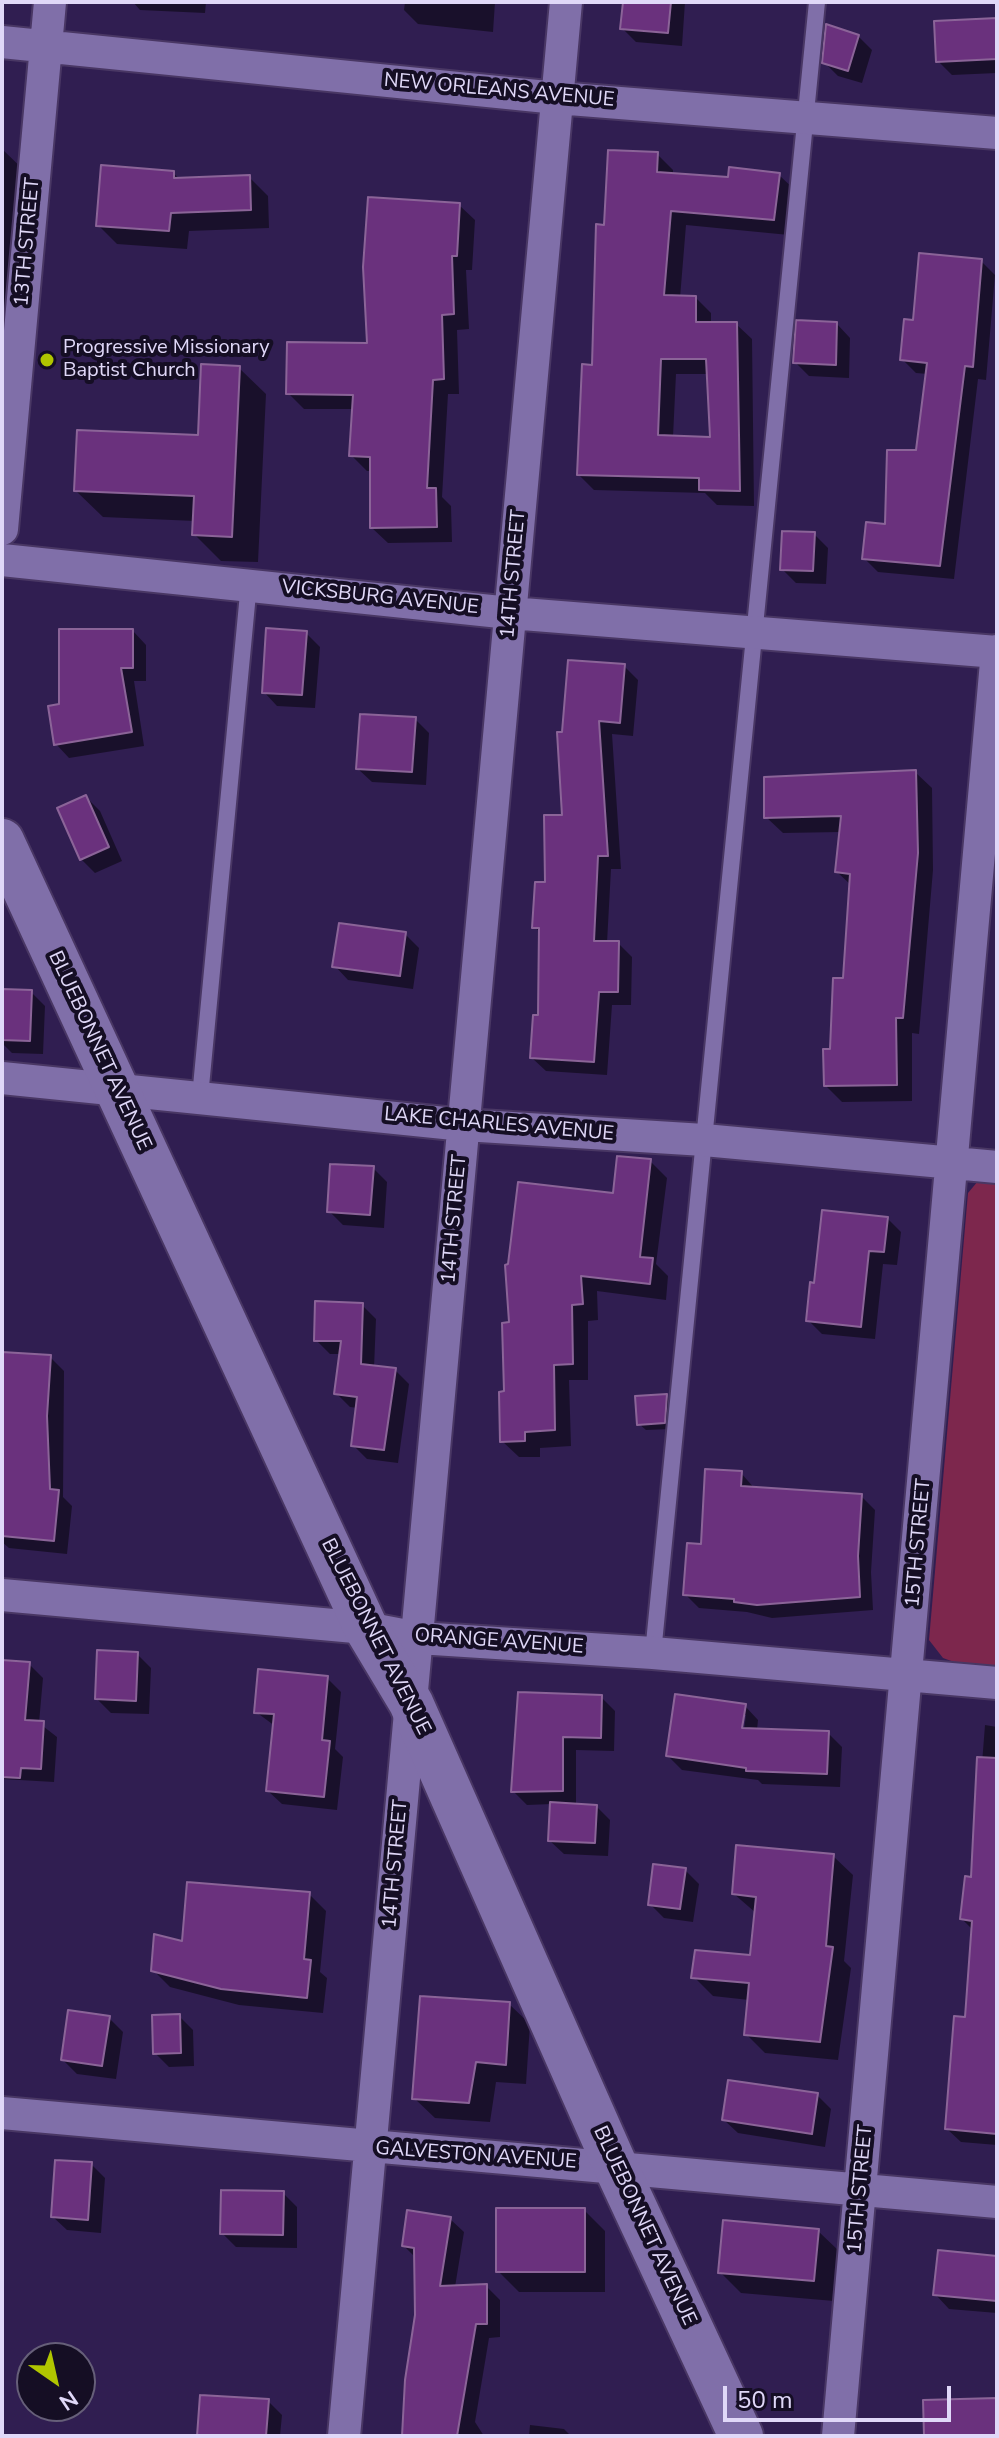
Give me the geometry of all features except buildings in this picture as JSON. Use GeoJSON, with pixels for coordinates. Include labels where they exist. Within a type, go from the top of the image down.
{"type":"FeatureCollection","features":[{"type":"Feature","properties":{"kind":"street","name":"13TH STREET"},"geometry":{"type":"LineString","coordinates":[[2,529],[50,2]]}},
{"type":"Feature","properties":{"kind":"street","name":"14TH STREET"},"geometry":{"type":"LineString","coordinates":[[344,2436],[566,2]]}},
{"type":"Feature","properties":{"kind":"street","name":"NEW ORLEANS AVENUE"},"geometry":{"type":"LineString","coordinates":[[2,42],[557,98],[997,133]]}},
{"type":"Feature","properties":{"kind":"street","name":"VICKSBURG AVENUE"},"geometry":{"type":"LineString","coordinates":[[2,560],[249,583],[510,613],[997,652]]}},
{"type":"Feature","properties":{"kind":"street","name":"15TH STREET"},"geometry":{"type":"LineString","coordinates":[[838,2436],[997,652]]}},
{"type":"Feature","properties":{"kind":"street","name":"BLUEBONNET AVENUE"},"geometry":{"type":"LineString","coordinates":[[2,841],[366,1628],[411,1703],[616,2167],[741,2436]]}},
{"type":"Feature","properties":{"kind":"street","name":"LAKE CHARLES AVENUE"},"geometry":{"type":"LineString","coordinates":[[2,1078],[464,1125],[704,1140],[997,1167]]}},
{"type":"Feature","properties":{"kind":"street","name":"ORANGE AVENUE"},"geometry":{"type":"LineString","coordinates":[[2,1595],[366,1628],[418,1638],[653,1653],[997,1683]]}},
{"type":"Feature","properties":{"kind":"street","name":"GALVESTON AVENUE"},"geometry":{"type":"LineString","coordinates":[[2,2113],[997,2202]]}},
{"type":"Feature","properties":{"kind":"lane"},"geometry":{"type":"LineString","coordinates":[[653,1653],[817,2]]}},
{"type":"Feature","properties":{"kind":"lane"},"geometry":{"type":"LineString","coordinates":[[200,1097],[249,583]]}},
{"type":"Feature","properties":{"kind":"shaded area"},"geometry":{"type":"Polygon","coordinates":[[[997,1178],[997,1666],[943,1658],[929,1640],[968,1193],[978,1181],[997,1178]]]}},
{"type":"Feature","properties":{"kind":"place","name":"Progressive Missionary Baptist Church"},"geometry":{"type":"Point","coordinates":[47,360]}}]}
